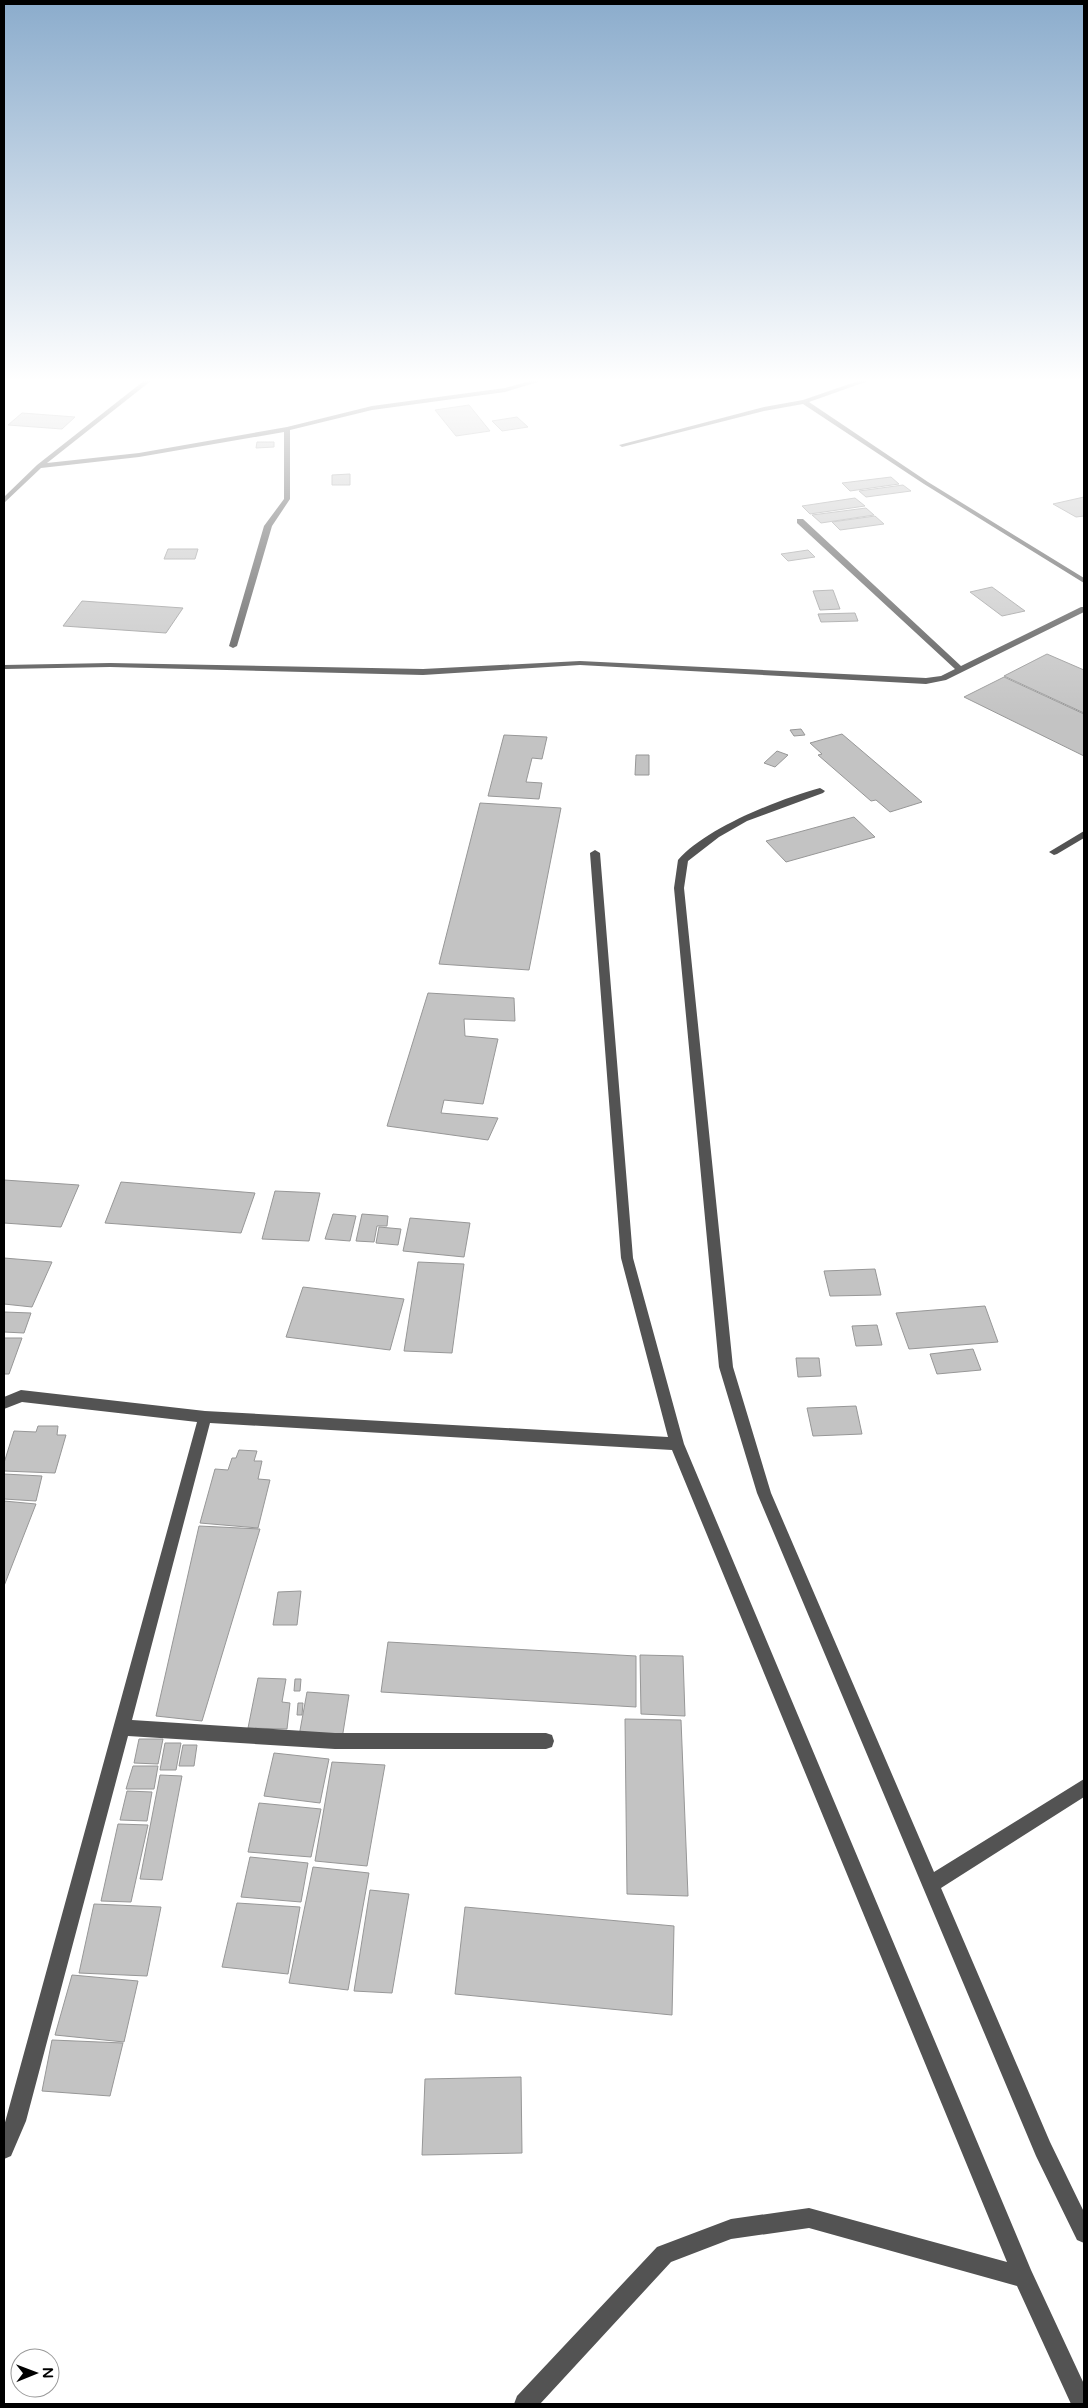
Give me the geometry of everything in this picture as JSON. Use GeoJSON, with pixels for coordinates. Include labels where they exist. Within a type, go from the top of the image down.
{"type":"FeatureCollection","features":[{"type":"Feature","properties":{"kind":"street"},"geometry":{"type":"LineString","coordinates":[[233,646],[268,526],[286,499],[286,492]]}},
{"type":"Feature","properties":{"kind":"street"},"geometry":{"type":"LineString","coordinates":[[941,492],[1084,581]]}},
{"type":"Feature","properties":{"kind":"street"},"geometry":{"type":"LineString","coordinates":[[800,521],[960,670]]}},
{"type":"Feature","properties":{"kind":"street"},"geometry":{"type":"LineString","coordinates":[[4,667],[110,666],[423,672],[580,664],[926,681],[943,678],[1084,610]]}},
{"type":"Feature","properties":{"kind":"street"},"geometry":{"type":"LineString","coordinates":[[820,791],[744,819],[716,835],[683,860],[679,888],[726,1367],[764,1493],[1043,2148],[1084,2233]]}},
{"type":"Feature","properties":{"kind":"street"},"geometry":{"type":"LineString","coordinates":[[1054,852],[1084,834]]}},
{"type":"Feature","properties":{"kind":"street"},"geometry":{"type":"LineString","coordinates":[[595,853],[627,1258],[677,1444],[1024,2277],[1082,2404]]}},
{"type":"Feature","properties":{"kind":"street"},"geometry":{"type":"LineString","coordinates":[[4,1403],[22,1396],[205,1417],[677,1444]]}},
{"type":"Feature","properties":{"kind":"street"},"geometry":{"type":"LineString","coordinates":[[4,2149],[16,2121],[205,1417]]}},
{"type":"Feature","properties":{"kind":"street"},"geometry":{"type":"LineString","coordinates":[[123,1728],[335,1741],[546,1741]]}},
{"type":"Feature","properties":{"kind":"street"},"geometry":{"type":"LineString","coordinates":[[931,1884],[1084,1787]]}},
{"type":"Feature","properties":{"kind":"street"},"geometry":{"type":"LineString","coordinates":[[525,2404],[664,2254],[731,2229],[809,2218],[1024,2277]]}},
{"type":"Feature","properties":{"kind":"building"},"geometry":{"type":"Polygon","coordinates":[[[861,492],[901,492],[866,497],[861,492]]]}},
{"type":"Feature","properties":{"kind":"building"},"geometry":{"type":"Polygon","coordinates":[[[1084,497],[1084,516],[1076,517],[1053,504],[1084,497]]]}},
{"type":"Feature","properties":{"kind":"building"},"geometry":{"type":"Polygon","coordinates":[[[855,498],[865,506],[810,514],[802,506],[855,498]]]}},
{"type":"Feature","properties":{"kind":"building"},"geometry":{"type":"Polygon","coordinates":[[[866,508],[874,515],[821,523],[812,515],[866,508]]]}},
{"type":"Feature","properties":{"kind":"building"},"geometry":{"type":"Polygon","coordinates":[[[875,516],[884,524],[840,530],[832,522],[875,516]]]}},
{"type":"Feature","properties":{"kind":"building"},"geometry":{"type":"Polygon","coordinates":[[[168,549],[198,549],[195,559],[164,559],[168,549]]]}},
{"type":"Feature","properties":{"kind":"building"},"geometry":{"type":"Polygon","coordinates":[[[808,550],[815,557],[788,561],[781,554],[808,550]]]}},
{"type":"Feature","properties":{"kind":"building"},"geometry":{"type":"Polygon","coordinates":[[[992,587],[1025,611],[1002,616],[970,592],[992,587]]]}},
{"type":"Feature","properties":{"kind":"building"},"geometry":{"type":"Polygon","coordinates":[[[833,590],[840,609],[820,610],[813,591],[833,590]]]}},
{"type":"Feature","properties":{"kind":"building"},"geometry":{"type":"Polygon","coordinates":[[[82,601],[183,608],[166,633],[63,626],[82,601]]]}},
{"type":"Feature","properties":{"kind":"building"},"geometry":{"type":"Polygon","coordinates":[[[855,613],[858,621],[821,622],[818,614],[855,613]]]}},
{"type":"Feature","properties":{"kind":"building"},"geometry":{"type":"Polygon","coordinates":[[[1047,654],[1084,670],[1084,713],[1004,676],[1047,654]]]}},
{"type":"Feature","properties":{"kind":"building"},"geometry":{"type":"Polygon","coordinates":[[[1004,677],[1084,714],[1084,756],[964,697],[1004,677]]]}},
{"type":"Feature","properties":{"kind":"building"},"geometry":{"type":"Polygon","coordinates":[[[801,729],[805,735],[794,736],[790,730],[801,729]]]}},
{"type":"Feature","properties":{"kind":"building"},"geometry":{"type":"Polygon","coordinates":[[[842,734],[922,802],[890,812],[876,800],[871,801],[818,755],[822,754],[810,743],[842,734]]]}},
{"type":"Feature","properties":{"kind":"building"},"geometry":{"type":"Polygon","coordinates":[[[504,735],[547,737],[542,759],[532,758],[526,782],[542,783],[539,799],[488,796],[504,735]]]}},
{"type":"Feature","properties":{"kind":"building"},"geometry":{"type":"Polygon","coordinates":[[[777,751],[788,755],[775,767],[764,763],[777,751]]]}},
{"type":"Feature","properties":{"kind":"building"},"geometry":{"type":"Polygon","coordinates":[[[636,755],[649,755],[649,775],[635,775],[636,755]]]}},
{"type":"Feature","properties":{"kind":"building"},"geometry":{"type":"Polygon","coordinates":[[[480,803],[561,808],[529,970],[439,964],[480,803]]]}},
{"type":"Feature","properties":{"kind":"building"},"geometry":{"type":"Polygon","coordinates":[[[854,817],[875,837],[786,862],[766,841],[854,817]]]}},
{"type":"Feature","properties":{"kind":"building"},"geometry":{"type":"Polygon","coordinates":[[[428,993],[514,998],[515,1021],[464,1019],[465,1036],[498,1039],[483,1104],[444,1100],[441,1113],[498,1118],[488,1140],[387,1126],[428,993]]]}},
{"type":"Feature","properties":{"kind":"building"},"geometry":{"type":"Polygon","coordinates":[[[4,1180],[79,1185],[61,1227],[4,1223],[4,1180]]]}},
{"type":"Feature","properties":{"kind":"building"},"geometry":{"type":"Polygon","coordinates":[[[121,1182],[255,1193],[241,1233],[105,1223],[121,1182]]]}},
{"type":"Feature","properties":{"kind":"building"},"geometry":{"type":"Polygon","coordinates":[[[275,1191],[320,1193],[309,1241],[262,1239],[275,1191]]]}},
{"type":"Feature","properties":{"kind":"building"},"geometry":{"type":"Polygon","coordinates":[[[333,1214],[356,1216],[350,1241],[325,1239],[333,1214]]]}},
{"type":"Feature","properties":{"kind":"building"},"geometry":{"type":"Polygon","coordinates":[[[362,1214],[388,1216],[387,1226],[377,1226],[374,1242],[356,1241],[362,1214]]]}},
{"type":"Feature","properties":{"kind":"building"},"geometry":{"type":"Polygon","coordinates":[[[410,1218],[470,1223],[464,1257],[403,1251],[410,1218]]]}},
{"type":"Feature","properties":{"kind":"building"},"geometry":{"type":"Polygon","coordinates":[[[379,1227],[401,1229],[398,1245],[376,1243],[379,1227]]]}},
{"type":"Feature","properties":{"kind":"building"},"geometry":{"type":"Polygon","coordinates":[[[4,1258],[52,1262],[32,1307],[4,1304],[4,1258]]]}},
{"type":"Feature","properties":{"kind":"building"},"geometry":{"type":"Polygon","coordinates":[[[418,1262],[464,1264],[452,1353],[404,1351],[418,1262]]]}},
{"type":"Feature","properties":{"kind":"building"},"geometry":{"type":"Polygon","coordinates":[[[875,1269],[881,1295],[830,1296],[824,1271],[875,1269]]]}},
{"type":"Feature","properties":{"kind":"building"},"geometry":{"type":"Polygon","coordinates":[[[303,1287],[404,1299],[390,1350],[286,1337],[303,1287]]]}},
{"type":"Feature","properties":{"kind":"building"},"geometry":{"type":"Polygon","coordinates":[[[985,1306],[998,1342],[909,1349],[896,1313],[985,1306]]]}},
{"type":"Feature","properties":{"kind":"building"},"geometry":{"type":"Polygon","coordinates":[[[4,1312],[31,1313],[24,1333],[4,1332],[4,1312]]]}},
{"type":"Feature","properties":{"kind":"building"},"geometry":{"type":"Polygon","coordinates":[[[877,1325],[882,1345],[856,1346],[852,1326],[877,1325]]]}},
{"type":"Feature","properties":{"kind":"building"},"geometry":{"type":"Polygon","coordinates":[[[4,1338],[22,1338],[9,1374],[4,1374],[4,1338]]]}},
{"type":"Feature","properties":{"kind":"building"},"geometry":{"type":"Polygon","coordinates":[[[973,1349],[981,1370],[937,1374],[930,1354],[973,1349]]]}},
{"type":"Feature","properties":{"kind":"building"},"geometry":{"type":"Polygon","coordinates":[[[796,1358],[819,1358],[821,1376],[798,1377],[796,1358]]]}},
{"type":"Feature","properties":{"kind":"building"},"geometry":{"type":"Polygon","coordinates":[[[856,1406],[862,1434],[813,1436],[807,1408],[856,1406]]]}},
{"type":"Feature","properties":{"kind":"building"},"geometry":{"type":"Polygon","coordinates":[[[38,1426],[58,1426],[57,1435],[66,1435],[55,1473],[4,1471],[4,1463],[14,1431],[36,1432],[38,1426]]]}},
{"type":"Feature","properties":{"kind":"building"},"geometry":{"type":"Polygon","coordinates":[[[239,1450],[257,1451],[254,1461],[262,1461],[258,1479],[270,1480],[258,1528],[200,1523],[215,1469],[228,1470],[232,1458],[236,1458],[239,1450]]]}},
{"type":"Feature","properties":{"kind":"building"},"geometry":{"type":"Polygon","coordinates":[[[4,1474],[42,1476],[36,1501],[4,1499],[4,1474]]]}},
{"type":"Feature","properties":{"kind":"building"},"geometry":{"type":"Polygon","coordinates":[[[4,1501],[36,1504],[4,1586],[4,1501]]]}},
{"type":"Feature","properties":{"kind":"building"},"geometry":{"type":"Polygon","coordinates":[[[199,1526],[260,1529],[202,1721],[156,1716],[199,1526]]]}},
{"type":"Feature","properties":{"kind":"building"},"geometry":{"type":"Polygon","coordinates":[[[301,1591],[297,1625],[273,1625],[278,1592],[301,1591]]]}},
{"type":"Feature","properties":{"kind":"building"},"geometry":{"type":"Polygon","coordinates":[[[388,1642],[636,1656],[636,1707],[381,1692],[388,1642]]]}},
{"type":"Feature","properties":{"kind":"building"},"geometry":{"type":"Polygon","coordinates":[[[640,1655],[683,1656],[685,1716],[641,1714],[640,1655]]]}},
{"type":"Feature","properties":{"kind":"building"},"geometry":{"type":"Polygon","coordinates":[[[258,1678],[286,1679],[282,1702],[290,1703],[287,1729],[248,1728],[258,1678]]]}},
{"type":"Feature","properties":{"kind":"building"},"geometry":{"type":"Polygon","coordinates":[[[295,1679],[301,1679],[300,1691],[294,1691],[295,1679]]]}},
{"type":"Feature","properties":{"kind":"building"},"geometry":{"type":"Polygon","coordinates":[[[307,1692],[349,1695],[342,1739],[299,1736],[307,1692]]]}},
{"type":"Feature","properties":{"kind":"building"},"geometry":{"type":"Polygon","coordinates":[[[298,1703],[303,1703],[302,1715],[297,1715],[298,1703]]]}},
{"type":"Feature","properties":{"kind":"building"},"geometry":{"type":"Polygon","coordinates":[[[625,1719],[681,1720],[688,1896],[627,1894],[625,1719]]]}},
{"type":"Feature","properties":{"kind":"building"},"geometry":{"type":"Polygon","coordinates":[[[139,1739],[163,1739],[158,1764],[134,1763],[139,1739]]]}},
{"type":"Feature","properties":{"kind":"building"},"geometry":{"type":"Polygon","coordinates":[[[165,1743],[181,1743],[176,1770],[160,1770],[165,1743]]]}},
{"type":"Feature","properties":{"kind":"building"},"geometry":{"type":"Polygon","coordinates":[[[183,1745],[197,1745],[194,1766],[179,1766],[183,1745]]]}},
{"type":"Feature","properties":{"kind":"building"},"geometry":{"type":"Polygon","coordinates":[[[274,1753],[329,1759],[320,1803],[264,1796],[274,1753]]]}},
{"type":"Feature","properties":{"kind":"building"},"geometry":{"type":"Polygon","coordinates":[[[332,1762],[385,1765],[367,1866],[315,1861],[332,1762]]]}},
{"type":"Feature","properties":{"kind":"building"},"geometry":{"type":"Polygon","coordinates":[[[133,1766],[158,1766],[154,1789],[126,1789],[133,1766]]]}},
{"type":"Feature","properties":{"kind":"building"},"geometry":{"type":"Polygon","coordinates":[[[160,1775],[182,1776],[162,1880],[140,1879],[160,1775]]]}},
{"type":"Feature","properties":{"kind":"building"},"geometry":{"type":"Polygon","coordinates":[[[127,1791],[152,1792],[147,1821],[120,1820],[127,1791]]]}},
{"type":"Feature","properties":{"kind":"building"},"geometry":{"type":"Polygon","coordinates":[[[259,1803],[321,1809],[311,1857],[248,1852],[259,1803]]]}},
{"type":"Feature","properties":{"kind":"building"},"geometry":{"type":"Polygon","coordinates":[[[118,1824],[148,1825],[131,1902],[101,1901],[118,1824]]]}},
{"type":"Feature","properties":{"kind":"building"},"geometry":{"type":"Polygon","coordinates":[[[250,1857],[308,1863],[301,1902],[241,1897],[250,1857]]]}},
{"type":"Feature","properties":{"kind":"building"},"geometry":{"type":"Polygon","coordinates":[[[313,1867],[369,1873],[348,1990],[289,1983],[313,1867]]]}},
{"type":"Feature","properties":{"kind":"building"},"geometry":{"type":"Polygon","coordinates":[[[370,1890],[409,1894],[392,1993],[354,1991],[370,1890]]]}},
{"type":"Feature","properties":{"kind":"building"},"geometry":{"type":"Polygon","coordinates":[[[237,1903],[300,1907],[288,1974],[222,1967],[237,1903]]]}},
{"type":"Feature","properties":{"kind":"building"},"geometry":{"type":"Polygon","coordinates":[[[94,1904],[161,1907],[147,1976],[79,1973],[94,1904]]]}},
{"type":"Feature","properties":{"kind":"building"},"geometry":{"type":"Polygon","coordinates":[[[465,1907],[674,1926],[672,2015],[455,1994],[465,1907]]]}},
{"type":"Feature","properties":{"kind":"building"},"geometry":{"type":"Polygon","coordinates":[[[72,1975],[138,1981],[124,2042],[55,2035],[72,1975]]]}},
{"type":"Feature","properties":{"kind":"building"},"geometry":{"type":"Polygon","coordinates":[[[52,2040],[123,2043],[110,2096],[42,2091],[52,2040]]]}},
{"type":"Feature","properties":{"kind":"building"},"geometry":{"type":"Polygon","coordinates":[[[521,2077],[522,2153],[422,2155],[425,2079],[521,2077]]]}}]}
